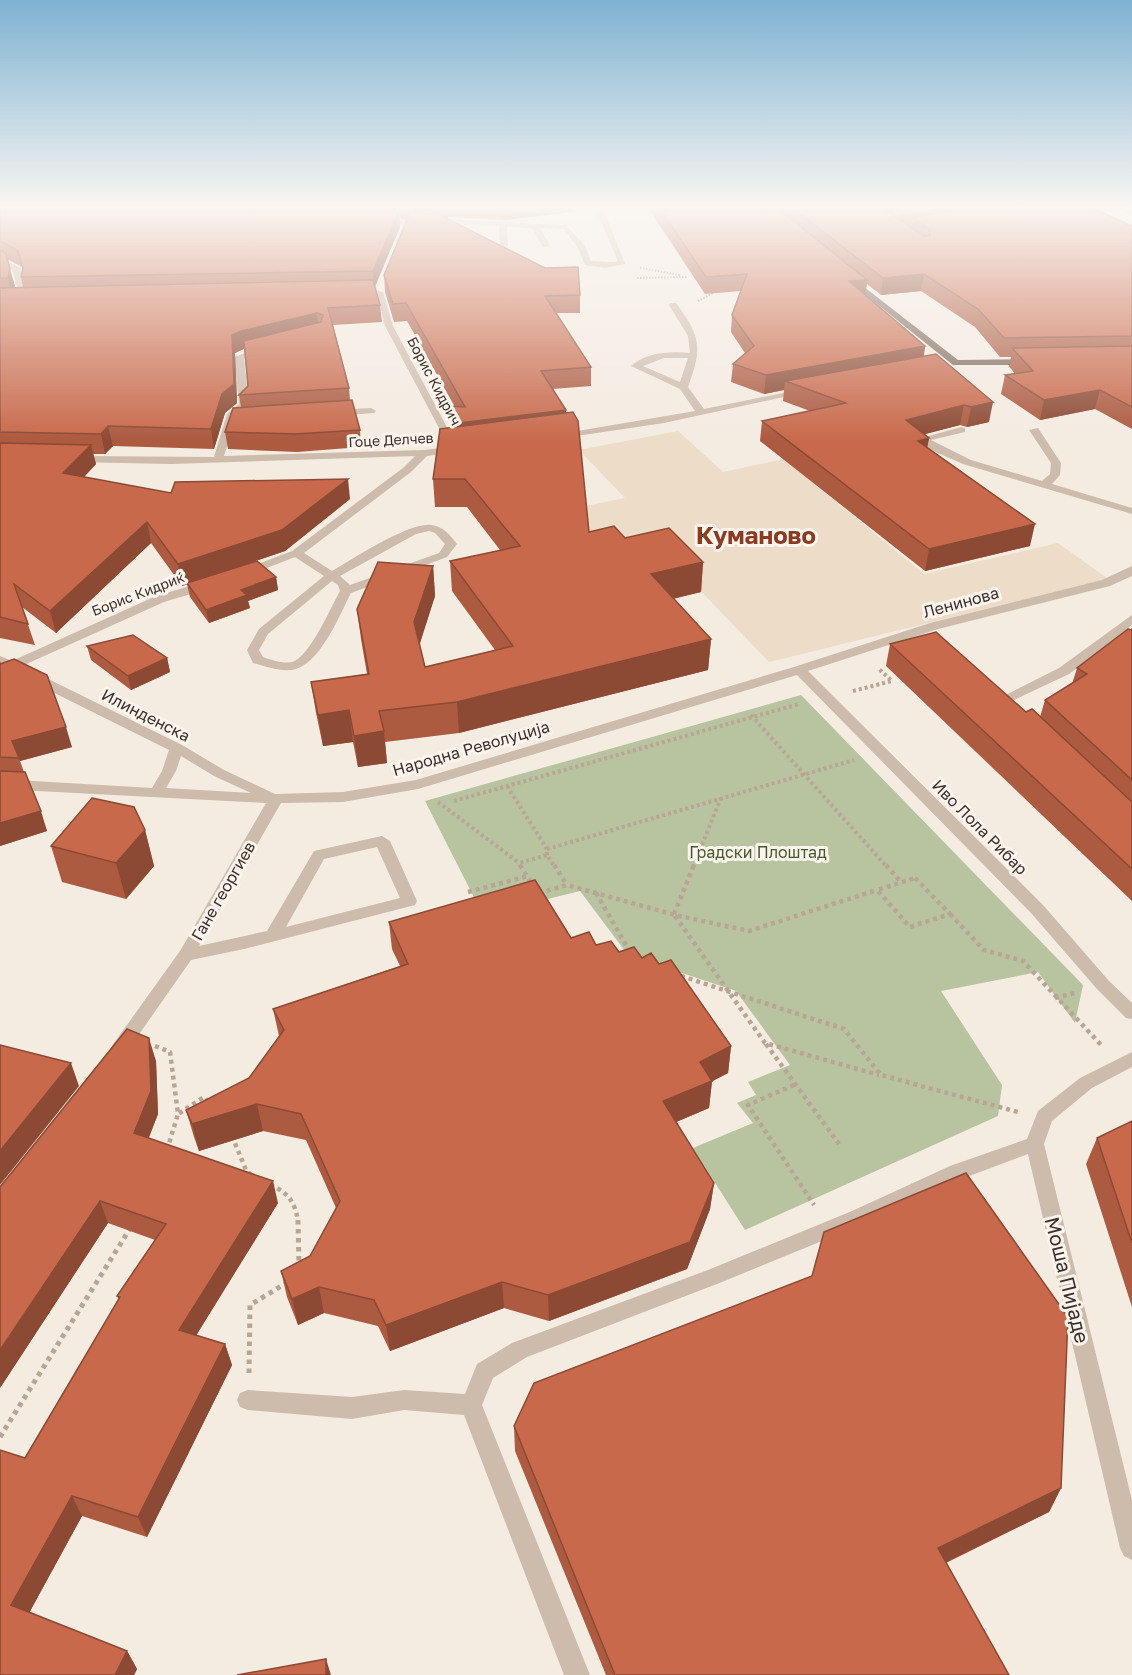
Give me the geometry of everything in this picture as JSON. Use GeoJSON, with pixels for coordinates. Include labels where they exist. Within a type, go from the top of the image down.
{"type":"FeatureCollection","features":[{"type":"Feature","properties":{"kind":"main road"},"geometry":{"type":"LineString","coordinates":[[857,284],[956,363],[1045,361]]}},
{"type":"Feature","properties":{"kind":"street"},"geometry":{"type":"LineString","coordinates":[[18,300],[20,284]]}},
{"type":"Feature","properties":{"kind":"street","name":"Борис Кидрич"},"geometry":{"type":"LineString","coordinates":[[368,292],[381,287],[389,326],[456,449]]}},
{"type":"Feature","properties":{"kind":"street"},"geometry":{"type":"LineString","coordinates":[[673,305],[694,334],[695,357],[683,387]]}},
{"type":"Feature","properties":{"kind":"street"},"geometry":{"type":"LineString","coordinates":[[218,460],[231,414],[244,405],[239,357],[278,346]]}},
{"type":"Feature","properties":{"kind":"street"},"geometry":{"type":"LineString","coordinates":[[695,357],[686,354],[641,361],[636,366],[683,387],[700,411]]}},
{"type":"Feature","properties":{"kind":"street"},"geometry":{"type":"LineString","coordinates":[[938,367],[956,363]]}},
{"type":"Feature","properties":{"kind":"street"},"geometry":{"type":"LineString","coordinates":[[544,438],[603,430],[817,389]]}},
{"type":"Feature","properties":{"kind":"street"},"geometry":{"type":"LineString","coordinates":[[324,414],[371,411]]}},
{"type":"Feature","properties":{"kind":"street"},"geometry":{"type":"LineString","coordinates":[[230,420],[242,419]]}},
{"type":"Feature","properties":{"kind":"street"},"geometry":{"type":"LineString","coordinates":[[961,430],[923,438],[949,455],[1132,511]]}},
{"type":"Feature","properties":{"kind":"street"},"geometry":{"type":"LineString","coordinates":[[1034,430],[1056,463],[1055,475],[1044,485]]}},
{"type":"Feature","properties":{"kind":"street","name":"Гоце Делчев"},"geometry":{"type":"LineString","coordinates":[[68,459],[218,460],[424,453],[467,448]]}},
{"type":"Feature","properties":{"kind":"street"},"geometry":{"type":"LineString","coordinates":[[236,576],[296,553],[343,521],[407,470],[424,453]]}},
{"type":"Feature","properties":{"kind":"street"},"geometry":{"type":"LineString","coordinates":[[429,528],[439,531],[451,544],[442,555],[346,591],[309,654],[299,664],[286,666],[258,660],[253,650],[262,632],[331,576],[413,531],[429,528]]}},
{"type":"Feature","properties":{"kind":"street"},"geometry":{"type":"LineString","coordinates":[[296,553],[343,583],[346,591]]}},
{"type":"Feature","properties":{"kind":"street","name":"Ленинова"},"geometry":{"type":"LineString","coordinates":[[799,670],[934,626],[1130,575]]}},
{"type":"Feature","properties":{"kind":"street","name":"Борис Кидриќ"},"geometry":{"type":"LineString","coordinates":[[5,663],[160,599],[214,582]]}},
{"type":"Feature","properties":{"kind":"street"},"geometry":{"type":"LineString","coordinates":[[1019,715],[1003,700],[1064,671],[1103,644],[1132,619]]}},
{"type":"Feature","properties":{"kind":"street","name":"Илинденска"},"geometry":{"type":"LineString","coordinates":[[5,663],[177,748],[219,773],[276,799]]}},
{"type":"Feature","properties":{"kind":"street","name":"Народна Револуција"},"geometry":{"type":"LineString","coordinates":[[0,784],[276,799],[343,797],[418,784],[799,670]]}},
{"type":"Feature","properties":{"kind":"street","name":"Иво Лола Рибар"},"geometry":{"type":"LineString","coordinates":[[799,670],[1037,909],[1103,985],[1132,1013]]}},
{"type":"Feature","properties":{"kind":"street"},"geometry":{"type":"LineString","coordinates":[[155,794],[169,771],[177,748]]}},
{"type":"Feature","properties":{"kind":"street","name":"Гане георгиев"},"geometry":{"type":"LineString","coordinates":[[109,1062],[186,955],[276,799]]}},
{"type":"Feature","properties":{"kind":"street"},"geometry":{"type":"LineString","coordinates":[[186,955],[273,935],[409,901],[382,841],[319,855],[273,935]]}},
{"type":"Feature","properties":{"kind":"street"},"geometry":{"type":"LineString","coordinates":[[577,1675],[544,1585],[496,1473],[471,1405],[485,1371],[520,1350],[715,1276],[830,1229],[957,1172],[1035,1144],[1038,1130],[1045,1116],[1086,1083],[1126,1062]]}},
{"type":"Feature","properties":{"kind":"street","name":"Моша Пијаде"},"geometry":{"type":"LineString","coordinates":[[1035,1144],[1132,1548]]}},
{"type":"Feature","properties":{"kind":"street"},"geometry":{"type":"LineString","coordinates":[[248,1400],[352,1408],[404,1400],[471,1405]]}},
{"type":"Feature","properties":{"kind":"path"},"geometry":{"type":"LineString","coordinates":[[709,286],[720,285]]}},
{"type":"Feature","properties":{"kind":"path"},"geometry":{"type":"LineString","coordinates":[[441,805],[752,716],[892,681],[859,651]]}},
{"type":"Feature","properties":{"kind":"path"},"geometry":{"type":"LineString","coordinates":[[730,690],[901,882]]}},
{"type":"Feature","properties":{"kind":"path"},"geometry":{"type":"LineString","coordinates":[[547,849],[882,753]]}},
{"type":"Feature","properties":{"kind":"path"},"geometry":{"type":"LineString","coordinates":[[418,784],[441,805],[519,863],[538,893],[567,885],[750,931],[915,878],[984,950],[1023,961],[1126,1062]]}},
{"type":"Feature","properties":{"kind":"path"},"geometry":{"type":"LineString","coordinates":[[507,786],[567,885]]}},
{"type":"Feature","properties":{"kind":"path"},"geometry":{"type":"LineString","coordinates":[[675,914],[721,798]]}},
{"type":"Feature","properties":{"kind":"path"},"geometry":{"type":"LineString","coordinates":[[519,863],[547,855]]}},
{"type":"Feature","properties":{"kind":"path"},"geometry":{"type":"LineString","coordinates":[[468,892],[528,876]]}},
{"type":"Feature","properties":{"kind":"path"},"geometry":{"type":"LineString","coordinates":[[877,890],[910,927],[950,914]]}},
{"type":"Feature","properties":{"kind":"path"},"geometry":{"type":"LineString","coordinates":[[596,892],[636,962]]}},
{"type":"Feature","properties":{"kind":"path"},"geometry":{"type":"LineString","coordinates":[[675,914],[726,990],[839,1144]]}},
{"type":"Feature","properties":{"kind":"path"},"geometry":{"type":"LineString","coordinates":[[670,972],[844,1029],[881,1075]]}},
{"type":"Feature","properties":{"kind":"path"},"geometry":{"type":"LineString","coordinates":[[129,1036],[170,1052],[178,1114],[165,1158]]}},
{"type":"Feature","properties":{"kind":"path"},"geometry":{"type":"LineString","coordinates":[[765,1043],[1000,1108],[1045,1116]]}},
{"type":"Feature","properties":{"kind":"path"},"geometry":{"type":"LineString","coordinates":[[794,1084],[748,1105],[830,1229]]}},
{"type":"Feature","properties":{"kind":"path"},"geometry":{"type":"LineString","coordinates":[[178,1114],[204,1097],[216,1111]]}},
{"type":"Feature","properties":{"kind":"path"},"geometry":{"type":"LineString","coordinates":[[228,1125],[246,1170],[253,1176]]}},
{"type":"Feature","properties":{"kind":"path"},"geometry":{"type":"LineString","coordinates":[[260,1183],[278,1187],[291,1196],[300,1223],[297,1250],[299,1269]]}},
{"type":"Feature","properties":{"kind":"path"},"geometry":{"type":"LineString","coordinates":[[0,1437],[137,1217]]}},
{"type":"Feature","properties":{"kind":"path"},"geometry":{"type":"LineString","coordinates":[[248,1400],[250,1305],[292,1281]]}},
{"type":"Feature","properties":{"kind":"green space","name":"Градски Плоштад"},"geometry":{"type":"Polygon","coordinates":[[[801,695],[1083,985],[1075,1023],[1038,972],[941,991],[1002,1085],[998,1116],[745,1230],[693,1148],[753,1123],[737,1103],[756,1095],[748,1082],[790,1065],[736,991],[628,955],[580,891],[483,915],[425,801],[801,695]]]}},
{"type":"Feature","properties":{"kind":"shaded area"},"geometry":{"type":"Polygon","coordinates":[[[678,431],[723,472],[784,459],[924,574],[1058,543],[1108,579],[769,662],[668,557],[624,567],[557,512],[625,498],[579,450],[678,431]]]}},
{"type":"Feature","properties":{"kind":"building"},"geometry":{"type":"Polygon","coordinates":[[[179,284],[374,284],[380,305],[328,308],[349,388],[239,395],[248,386],[244,341],[321,322],[323,315],[317,313],[232,335],[234,384],[222,394],[211,429],[108,426],[101,434],[0,432],[0,288],[179,284]]]}},
{"type":"Feature","properties":{"kind":"building"},"geometry":{"type":"Polygon","coordinates":[[[387,284],[579,284],[580,295],[545,296],[591,367],[541,371],[566,410],[459,423],[450,406],[465,407],[406,303],[393,304],[387,284]]]}},
{"type":"Feature","properties":{"kind":"building"},"geometry":{"type":"Polygon","coordinates":[[[743,284],[853,284],[925,346],[766,375],[733,364],[754,346],[732,315],[743,284]]]}},
{"type":"Feature","properties":{"kind":"building"},"geometry":{"type":"Polygon","coordinates":[[[940,284],[1132,284],[1132,336],[1004,338],[978,309],[940,284]]]}},
{"type":"Feature","properties":{"kind":"building"},"geometry":{"type":"Polygon","coordinates":[[[1132,346],[1132,407],[1100,390],[1044,400],[1005,375],[1033,371],[1012,348],[1132,346]]]}},
{"type":"Feature","properties":{"kind":"building"},"geometry":{"type":"Polygon","coordinates":[[[936,354],[993,402],[971,407],[964,405],[906,420],[929,438],[918,441],[1035,524],[929,549],[762,421],[846,403],[785,381],[936,354]]]}},
{"type":"Feature","properties":{"kind":"building"},"geometry":{"type":"Polygon","coordinates":[[[352,400],[360,430],[295,434],[225,432],[233,408],[352,400]]]}},
{"type":"Feature","properties":{"kind":"building"},"geometry":{"type":"Polygon","coordinates":[[[573,412],[578,421],[589,532],[614,526],[625,538],[669,528],[703,562],[651,574],[711,639],[457,702],[379,711],[384,731],[354,736],[349,710],[318,715],[311,682],[369,674],[357,609],[378,562],[433,566],[414,622],[425,667],[513,646],[450,561],[520,546],[465,479],[433,479],[440,429],[573,412]]]}},
{"type":"Feature","properties":{"kind":"building"},"geometry":{"type":"Polygon","coordinates":[[[0,443],[91,445],[63,473],[171,493],[175,482],[348,479],[282,530],[178,564],[147,522],[50,611],[14,584],[28,624],[0,617],[0,443]]]}},
{"type":"Feature","properties":{"kind":"building"},"geometry":{"type":"Polygon","coordinates":[[[257,561],[276,577],[241,590],[247,595],[206,610],[187,583],[257,561]]]}},
{"type":"Feature","properties":{"kind":"building"},"geometry":{"type":"Polygon","coordinates":[[[1128,629],[1132,629],[1132,780],[1045,700],[1087,674],[1077,668],[1128,629]]]}},
{"type":"Feature","properties":{"kind":"building"},"geometry":{"type":"Polygon","coordinates":[[[936,632],[1026,712],[1032,709],[1132,802],[1132,869],[890,644],[936,632]]]}},
{"type":"Feature","properties":{"kind":"building"},"geometry":{"type":"Polygon","coordinates":[[[133,635],[167,658],[128,676],[87,646],[133,635]]]}},
{"type":"Feature","properties":{"kind":"building"},"geometry":{"type":"Polygon","coordinates":[[[14,659],[47,675],[66,727],[12,741],[19,758],[0,757],[0,664],[14,659]]]}},
{"type":"Feature","properties":{"kind":"building"},"geometry":{"type":"Polygon","coordinates":[[[0,771],[25,772],[41,811],[0,823],[0,771]]]}},
{"type":"Feature","properties":{"kind":"building"},"geometry":{"type":"Polygon","coordinates":[[[92,798],[134,807],[145,830],[116,863],[51,846],[92,798]]]}},
{"type":"Feature","properties":{"kind":"building"},"geometry":{"type":"Polygon","coordinates":[[[535,880],[571,938],[589,932],[596,945],[611,941],[619,952],[634,947],[642,958],[651,953],[659,964],[671,960],[731,1046],[700,1062],[712,1081],[663,1101],[714,1183],[690,1242],[548,1295],[502,1282],[386,1325],[374,1300],[319,1287],[292,1299],[281,1271],[310,1256],[340,1201],[301,1114],[257,1104],[192,1124],[186,1110],[249,1078],[284,1030],[273,1009],[408,964],[389,922],[535,880]]]}},
{"type":"Feature","properties":{"kind":"building"},"geometry":{"type":"Polygon","coordinates":[[[127,1029],[149,1038],[151,1091],[134,1133],[273,1181],[179,1330],[225,1344],[138,1517],[72,1496],[11,1605],[127,1651],[115,1675],[0,1675],[0,1450],[25,1458],[120,1297],[117,1296],[166,1224],[100,1201],[0,1350],[0,1187],[127,1029]]]}},
{"type":"Feature","properties":{"kind":"building"},"geometry":{"type":"Polygon","coordinates":[[[0,1045],[71,1063],[0,1151],[0,1045]]]}},
{"type":"Feature","properties":{"kind":"building"},"geometry":{"type":"Polygon","coordinates":[[[1132,1121],[1132,1243],[1097,1138],[1132,1121]]]}},
{"type":"Feature","properties":{"kind":"building"},"geometry":{"type":"Polygon","coordinates":[[[966,1173],[1068,1317],[1061,1488],[938,1548],[1009,1675],[615,1675],[514,1426],[534,1383],[812,1276],[824,1232],[966,1173]]]}},
{"type":"Feature","properties":{"kind":"building"},"geometry":{"type":"Polygon","coordinates":[[[326,1659],[326,1675],[237,1675],[326,1659]]]}},
{"type":"Feature","properties":{"kind":"district","name":"Куманово"},"geometry":{"type":"Point","coordinates":[756,536]}}]}
